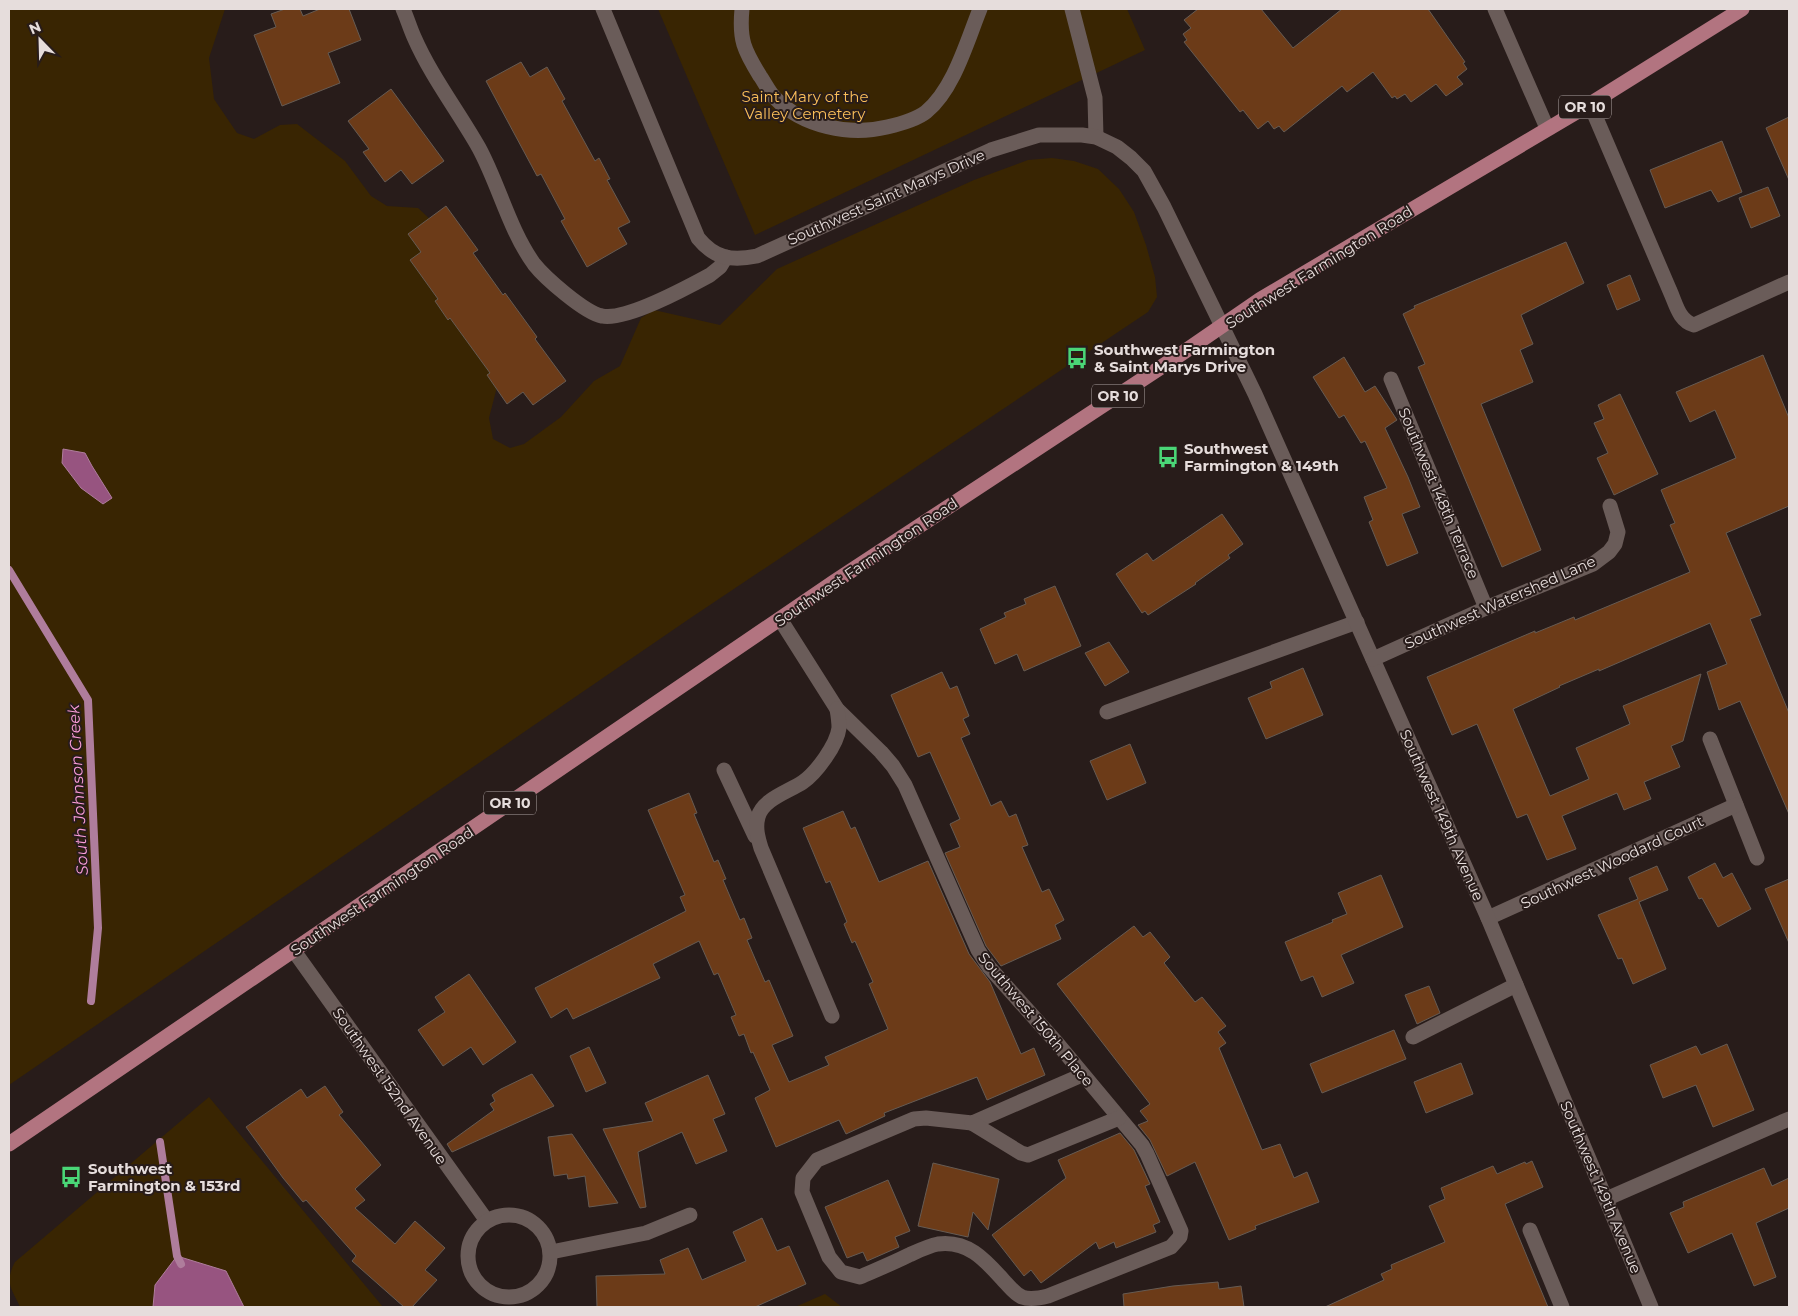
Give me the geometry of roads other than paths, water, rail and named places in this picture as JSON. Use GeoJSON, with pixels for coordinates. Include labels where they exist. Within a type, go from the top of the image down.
{"type":"FeatureCollection","features":[{"type":"Feature","properties":{"kind":"main road","name":"Southwest Farmington Road"},"geometry":{"type":"LineString","coordinates":[[9,1144],[780,619],[1262,299],[1590,104],[1742,9]]}},
{"type":"Feature","properties":{"kind":"street"},"geometry":{"type":"LineString","coordinates":[[403,9],[414,38],[426,61],[479,149],[522,246],[535,266],[566,294],[583,307],[601,316],[614,317],[634,311],[710,275],[720,267],[726,257]]}},
{"type":"Feature","properties":{"kind":"street","name":"Southwest Saint Marys Drive"},"geometry":{"type":"LineString","coordinates":[[603,9],[698,238],[710,251],[726,257],[740,259],[757,256],[1012,142],[1039,135],[1082,135],[1096,137],[1117,147],[1131,158],[1149,179],[1222,327]]}},
{"type":"Feature","properties":{"kind":"street"},"geometry":{"type":"LineString","coordinates":[[742,9],[743,44],[749,58],[775,98],[794,114],[815,123],[844,130],[864,132],[901,124],[926,112],[942,94],[958,67],[980,9]]}},
{"type":"Feature","properties":{"kind":"street"},"geometry":{"type":"LineString","coordinates":[[1072,9],[1095,98],[1096,137]]}},
{"type":"Feature","properties":{"kind":"street"},"geometry":{"type":"LineString","coordinates":[[1495,9],[1547,128]]}},
{"type":"Feature","properties":{"kind":"street"},"geometry":{"type":"LineString","coordinates":[[1590,104],[1670,291],[1682,318],[1687,323],[1694,325],[1789,282]]}},
{"type":"Feature","properties":{"kind":"street","name":"Southwest 149th Avenue"},"geometry":{"type":"LineString","coordinates":[[1222,327],[1255,394],[1488,918],[1651,1307]]}},
{"type":"Feature","properties":{"kind":"street","name":"Southwest 148th Terrace"},"geometry":{"type":"LineString","coordinates":[[1391,379],[1486,608]]}},
{"type":"Feature","properties":{"kind":"street","name":"Southwest Watershed Lane"},"geometry":{"type":"LineString","coordinates":[[1373,659],[1486,608],[1593,564],[1616,544],[1618,532],[1610,506]]}},
{"type":"Feature","properties":{"kind":"street","name":"Southwest 150th Place"},"geometry":{"type":"LineString","coordinates":[[780,619],[837,709],[887,759],[905,784],[978,950],[989,967],[1057,1043],[1148,1154],[1179,1225],[1180,1238],[1171,1247],[1048,1296],[1036,1299],[1020,1296],[1011,1290],[986,1260],[975,1252],[947,1244],[928,1247],[860,1277],[841,1272],[829,1257],[802,1192],[804,1178],[817,1160],[914,1119],[926,1118],[972,1123]]}},
{"type":"Feature","properties":{"kind":"street"},"geometry":{"type":"LineString","coordinates":[[1107,712],[1357,622]]}},
{"type":"Feature","properties":{"kind":"street"},"geometry":{"type":"LineString","coordinates":[[761,848],[756,831],[758,816],[768,803],[804,781],[827,754],[834,744],[839,729],[837,709]]}},
{"type":"Feature","properties":{"kind":"street"},"geometry":{"type":"LineString","coordinates":[[1710,739],[1756,858]]}},
{"type":"Feature","properties":{"kind":"street"},"geometry":{"type":"LineString","coordinates":[[724,770],[761,848],[832,1016]]}},
{"type":"Feature","properties":{"kind":"street","name":"Southwest Woodard Court"},"geometry":{"type":"LineString","coordinates":[[1488,918],[1736,805]]}},
{"type":"Feature","properties":{"kind":"street","name":"Southwest 152nd Avenue"},"geometry":{"type":"LineString","coordinates":[[294,951],[487,1221]]}},
{"type":"Feature","properties":{"kind":"street"},"geometry":{"type":"LineString","coordinates":[[1413,1037],[1516,985]]}},
{"type":"Feature","properties":{"kind":"street"},"geometry":{"type":"LineString","coordinates":[[972,1123],[1082,1075]]}},
{"type":"Feature","properties":{"kind":"street"},"geometry":{"type":"LineString","coordinates":[[972,1123],[1021,1153],[1028,1155],[1119,1118]]}},
{"type":"Feature","properties":{"kind":"street"},"geometry":{"type":"LineString","coordinates":[[1606,1199],[1789,1119]]}},
{"type":"Feature","properties":{"kind":"street"},"geometry":{"type":"LineString","coordinates":[[507,1214],[528,1218],[536,1224],[544,1233],[551,1252],[548,1272],[536,1288],[528,1293],[509,1297],[490,1293],[482,1288],[471,1272],[468,1253],[474,1235],[487,1221],[496,1216],[507,1214]]}},
{"type":"Feature","properties":{"kind":"street"},"geometry":{"type":"LineString","coordinates":[[551,1252],[646,1233],[690,1215]]}},
{"type":"Feature","properties":{"kind":"street"},"geometry":{"type":"LineString","coordinates":[[1530,1230],[1562,1307]]}},
{"type":"Feature","properties":{"kind":"waterway","name":"South Johnson Creek"},"geometry":{"type":"LineString","coordinates":[[9,570],[88,700],[98,928],[91,1001]]}},
{"type":"Feature","properties":{"kind":"waterway","name":"South Johnson Creek"},"geometry":{"type":"LineString","coordinates":[[160,1142],[177,1256],[181,1264]]}},
{"type":"Feature","properties":{"kind":"place","name":"Southwest Farmington & Saint Marys Drive"},"geometry":{"type":"Point","coordinates":[1077,358]}},
{"type":"Feature","properties":{"kind":"place","name":"Southwest Farmington & 149th"},"geometry":{"type":"Point","coordinates":[1168,457]}},
{"type":"Feature","properties":{"kind":"place","name":"Southwest Farmington & 153rd"},"geometry":{"type":"Point","coordinates":[71,1177]}},
{"type":"Feature","properties":{"kind":"park label","name":"Saint Mary of the Valley Cemetery"},"geometry":{"type":"Point","coordinates":[805,104]}}]}
